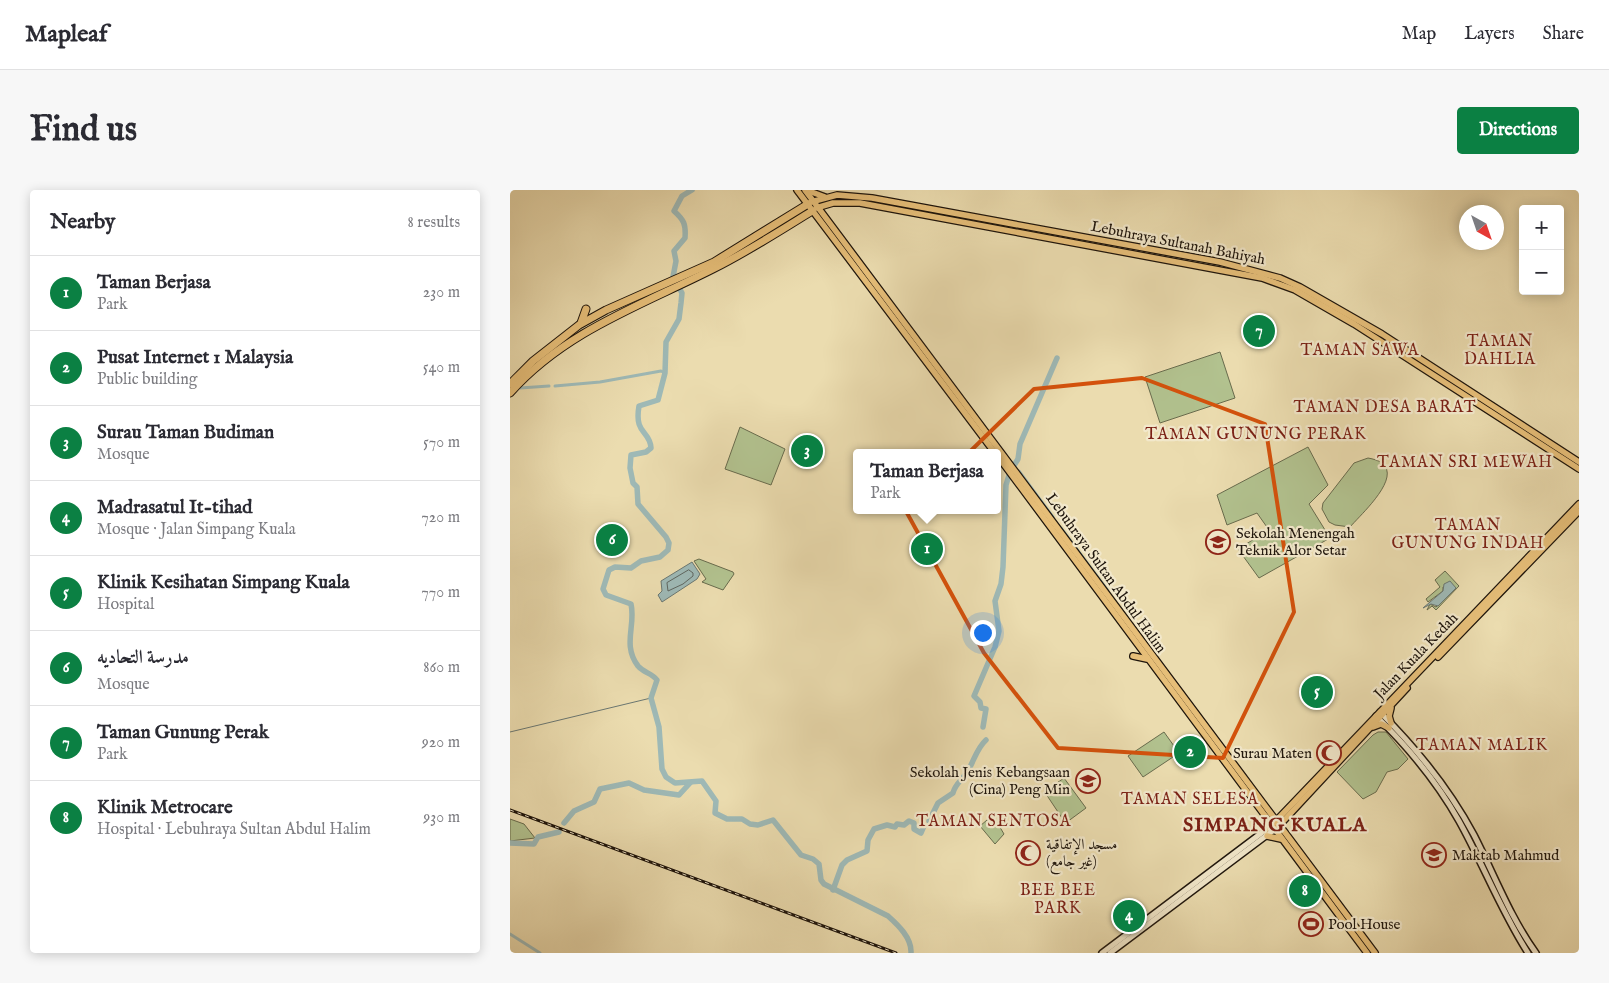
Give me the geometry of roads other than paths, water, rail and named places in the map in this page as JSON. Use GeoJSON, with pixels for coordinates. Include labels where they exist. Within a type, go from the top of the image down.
{"type":"FeatureCollection","features":[{"type":"Feature","properties":{"kind":"highway"},"geometry":{"type":"LineString","coordinates":[[510,384],[533,361],[579,325],[606,310],[682,280],[812,206]]}},
{"type":"Feature","properties":{"kind":"highway"},"geometry":{"type":"LineString","coordinates":[[510,393],[531,371],[557,349],[584,332],[643,304],[669,286]]}},
{"type":"Feature","properties":{"kind":"highway"},"geometry":{"type":"LineString","coordinates":[[579,325],[588,308],[606,310]]}},
{"type":"Feature","properties":{"kind":"main road"},"geometry":{"type":"LineString","coordinates":[[797,190],[812,206]]}},
{"type":"Feature","properties":{"kind":"main road"},"geometry":{"type":"LineString","coordinates":[[806,190],[812,206]]}},
{"type":"Feature","properties":{"kind":"main road"},"geometry":{"type":"LineString","coordinates":[[806,190],[825,197]]}},
{"type":"Feature","properties":{"kind":"main road","name":"Lebuhraya Sultanah Bahiyah"},"geometry":{"type":"LineString","coordinates":[[812,206],[825,197],[845,195],[872,198],[1051,231],[1186,260]]}},
{"type":"Feature","properties":{"kind":"main road","name":"Lebuhraya Sultanah Bahiyah"},"geometry":{"type":"LineString","coordinates":[[812,206],[860,203],[1264,272],[1300,287],[1418,357],[1579,462]]}},
{"type":"Feature","properties":{"kind":"main road"},"geometry":{"type":"LineString","coordinates":[[824,216],[824,209],[830,204]]}},
{"type":"Feature","properties":{"kind":"main road","name":"Lebuhraya Sultan Abdul Halim"},"geometry":{"type":"LineString","coordinates":[[812,206],[824,216],[996,449]]}},
{"type":"Feature","properties":{"kind":"main road","name":"Lebuhraya Sultan Abdul Halim"},"geometry":{"type":"LineString","coordinates":[[812,206],[992,449]]}},
{"type":"Feature","properties":{"kind":"main road"},"geometry":{"type":"LineString","coordinates":[[1034,228],[1044,225],[1051,231]]}},
{"type":"Feature","properties":{"kind":"main road","name":"Lebuhraya Sultanah Bahiyah"},"geometry":{"type":"LineString","coordinates":[[1194,261],[1252,275],[1295,290],[1404,354],[1579,469]]}},
{"type":"Feature","properties":{"kind":"main road","name":"Lebuhraya Sultan Abdul Halim"},"geometry":{"type":"LineString","coordinates":[[1001,456],[1149,660],[1267,814],[1284,832],[1374,953]]}},
{"type":"Feature","properties":{"kind":"main road","name":"Lebuhraya Sultan Abdul Halim"},"geometry":{"type":"LineString","coordinates":[[1001,459],[1007,464]]}},
{"type":"Feature","properties":{"kind":"main road","name":"Lebuhraya Sultan Abdul Halim"},"geometry":{"type":"LineString","coordinates":[[1018,479],[1267,814]]}},
{"type":"Feature","properties":{"kind":"main road","name":"Jalan Kuala Kedah"},"geometry":{"type":"LineString","coordinates":[[1276,825],[1348,744],[1380,715],[1579,504]]}},
{"type":"Feature","properties":{"kind":"main road","name":"Jalan Kuala Kedah"},"geometry":{"type":"LineString","coordinates":[[1548,539],[1579,511]]}},
{"type":"Feature","properties":{"kind":"main road"},"geometry":{"type":"LineString","coordinates":[[1133,656],[1149,660]]}},
{"type":"Feature","properties":{"kind":"main road"},"geometry":{"type":"LineString","coordinates":[[1389,705],[1390,726]]}},
{"type":"Feature","properties":{"kind":"main road"},"geometry":{"type":"LineString","coordinates":[[1348,744],[1351,737],[1370,717],[1389,705]]}},
{"type":"Feature","properties":{"kind":"main road"},"geometry":{"type":"LineString","coordinates":[[1380,715],[1418,751],[1447,789],[1474,836],[1528,953]]}},
{"type":"Feature","properties":{"kind":"main road","name":"Jalan Kuala Kedah"},"geometry":{"type":"LineString","coordinates":[[1285,815],[1372,727],[1380,715]]}},
{"type":"Feature","properties":{"kind":"main road"},"geometry":{"type":"LineString","coordinates":[[1372,727],[1381,724],[1390,726]]}},
{"type":"Feature","properties":{"kind":"main road"},"geometry":{"type":"LineString","coordinates":[[1266,834],[1267,814],[1285,815],[1284,832]]}},
{"type":"Feature","properties":{"kind":"main road"},"geometry":{"type":"LineString","coordinates":[[1102,953],[1276,825]]}},
{"type":"Feature","properties":{"kind":"main road","name":"Lebuhraya Sultan Abdul Halim"},"geometry":{"type":"LineString","coordinates":[[1276,825],[1283,840],[1367,953]]}},
{"type":"Feature","properties":{"kind":"main road"},"geometry":{"type":"LineString","coordinates":[[1266,834],[1283,840]]}},
{"type":"Feature","properties":{"kind":"main road"},"geometry":{"type":"LineString","coordinates":[[1509,913],[1536,953]]}},
{"type":"Feature","properties":{"kind":"main road"},"geometry":{"type":"LineString","coordinates":[[1110,953],[1154,916]]}},
{"type":"Feature","properties":{"kind":"water"},"geometry":{"type":"Polygon","coordinates":[[[692,562],[700,574],[697,579],[662,602],[658,595],[662,591],[661,581],[692,562]]]}},
{"type":"Feature","properties":{"kind":"water"},"geometry":{"type":"Polygon","coordinates":[[[1450,581],[1456,588],[1438,606],[1431,604],[1423,608],[1443,591],[1444,584],[1450,581]]]}},
{"type":"Feature","properties":{"kind":"waterway"},"geometry":{"type":"LineString","coordinates":[[692,190],[682,196],[674,211],[684,223],[685,229],[685,238],[674,251],[676,261],[673,277],[682,293],[679,319],[666,342],[665,373],[658,400],[639,406],[640,427],[648,438],[651,448],[646,452],[631,455],[630,468],[633,483],[637,487],[638,504],[666,537],[669,543],[668,550],[660,557],[641,561],[631,568],[615,567],[609,570],[603,589],[606,595],[631,604],[630,643],[633,658],[640,668],[657,680],[651,698],[659,727],[662,769],[666,777],[675,783],[702,781],[716,801],[715,813],[727,819],[742,819],[750,824],[758,825],[773,820],[801,855],[813,859],[819,864],[821,880],[824,884],[888,916],[907,937],[911,953]]}},
{"type":"Feature","properties":{"kind":"waterway"},"geometry":{"type":"LineString","coordinates":[[983,727],[986,709],[981,708],[980,702],[974,696],[995,647],[999,631],[995,601],[1001,584],[1003,567],[1006,485],[1010,472],[1018,459],[1020,444],[1057,358]]}},
{"type":"Feature","properties":{"kind":"waterway"},"geometry":{"type":"LineString","coordinates":[[555,386],[600,382],[661,371],[665,373]]}},
{"type":"Feature","properties":{"kind":"waterway"},"geometry":{"type":"LineString","coordinates":[[520,388],[549,386]]}},
{"type":"Feature","properties":{"kind":"waterway"},"geometry":{"type":"LineString","coordinates":[[1019,471],[1053,517]]}},
{"type":"Feature","properties":{"kind":"waterway"},"geometry":{"type":"LineString","coordinates":[[1061,528],[1108,591]]}},
{"type":"Feature","properties":{"kind":"waterway"},"geometry":{"type":"LineString","coordinates":[[510,732],[651,698]]}},
{"type":"Feature","properties":{"kind":"waterway"},"geometry":{"type":"LineString","coordinates":[[929,821],[938,803],[953,793],[986,740]]}},
{"type":"Feature","properties":{"kind":"waterway"},"geometry":{"type":"LineString","coordinates":[[564,823],[574,811],[594,802],[600,789],[629,783],[644,790],[679,795],[690,783]]}},
{"type":"Feature","properties":{"kind":"waterway"},"geometry":{"type":"LineString","coordinates":[[833,890],[842,865],[847,860],[867,851],[868,840],[874,829],[887,825],[895,827],[897,824],[904,825],[909,821],[914,823],[914,829],[921,833],[924,826]]}},
{"type":"Feature","properties":{"kind":"waterway"},"geometry":{"type":"LineString","coordinates":[[510,843],[534,844],[538,837],[559,832]]}},
{"type":"Feature","properties":{"kind":"waterway"},"geometry":{"type":"LineString","coordinates":[[510,934],[540,953]]}},
{"type":"Feature","properties":{"kind":"railway"},"geometry":{"type":"LineString","coordinates":[[510,810],[896,953]]}},
{"type":"Feature","properties":{"kind":"place","name":"Taman Gunung Perak"},"geometry":{"type":"Point","coordinates":[1259,331]}},
{"type":"Feature","properties":{"kind":"place","name":"Surau Taman Budiman"},"geometry":{"type":"Point","coordinates":[807,451]}},
{"type":"Feature","properties":{"kind":"place","name":"مدرسة التحاديه"},"geometry":{"type":"Point","coordinates":[612,540]}},
{"type":"Feature","properties":{"kind":"place","name":"Sekolah Menengah Teknik Alor Setar"},"geometry":{"type":"Point","coordinates":[1218,542]}},
{"type":"Feature","properties":{"kind":"place","name":"Taman Berjasa"},"geometry":{"type":"Point","coordinates":[927,549]}},
{"type":"Feature","properties":{"kind":"place","name":"Klinik Kesihatan Simpang Kuala"},"geometry":{"type":"Point","coordinates":[1317,692]}},
{"type":"Feature","properties":{"kind":"place","name":"Pusat Internet 1 Malaysia"},"geometry":{"type":"Point","coordinates":[1190,752]}},
{"type":"Feature","properties":{"kind":"place","name":"Surau Maten"},"geometry":{"type":"Point","coordinates":[1329,753]}},
{"type":"Feature","properties":{"kind":"place","name":"Sekolah Jenis Kebangsaan (Cina) Peng Min"},"geometry":{"type":"Point","coordinates":[1088,781]}},
{"type":"Feature","properties":{"kind":"place","name":"مسجد الإتفاقية (غير جامع)"},"geometry":{"type":"Point","coordinates":[1028,853]}},
{"type":"Feature","properties":{"kind":"place","name":"Maktab Mahmud"},"geometry":{"type":"Point","coordinates":[1434,855]}},
{"type":"Feature","properties":{"kind":"place","name":"Klinik Metrocare"},"geometry":{"type":"Point","coordinates":[1305,891]}},
{"type":"Feature","properties":{"kind":"place","name":"Madrasatul It-tihad"},"geometry":{"type":"Point","coordinates":[1129,916]}},
{"type":"Feature","properties":{"kind":"place","name":"Pool House"},"geometry":{"type":"Point","coordinates":[1311,924]}},
{"type":"Feature","properties":{"kind":"district","name":"TAMAN SAWA"},"geometry":{"type":"Point","coordinates":[1360,351]}},
{"type":"Feature","properties":{"kind":"district","name":"TAMAN DAHLIA"},"geometry":{"type":"Point","coordinates":[1500,351]}},
{"type":"Feature","properties":{"kind":"district","name":"TAMAN DESA BARAT"},"geometry":{"type":"Point","coordinates":[1385,408]}},
{"type":"Feature","properties":{"kind":"district","name":"TAMAN GUNUNG PERAK"},"geometry":{"type":"Point","coordinates":[1256,435]}},
{"type":"Feature","properties":{"kind":"district","name":"TAMAN SRI MEWAH"},"geometry":{"type":"Point","coordinates":[1465,463]}},
{"type":"Feature","properties":{"kind":"district","name":"TAMAN GUNUNG INDAH"},"geometry":{"type":"Point","coordinates":[1468,535]}},
{"type":"Feature","properties":{"kind":"district","name":"TAMAN MALIK"},"geometry":{"type":"Point","coordinates":[1482,746]}},
{"type":"Feature","properties":{"kind":"district","name":"TAMAN SELESA"},"geometry":{"type":"Point","coordinates":[1190,800]}},
{"type":"Feature","properties":{"kind":"district","name":"TAMAN SENTOSA"},"geometry":{"type":"Point","coordinates":[994,822]}},
{"type":"Feature","properties":{"kind":"district","name":"SIMPANG KUALA"},"geometry":{"type":"Point","coordinates":[1275,825]}},
{"type":"Feature","properties":{"kind":"district","name":"BEE BEE PARK"},"geometry":{"type":"Point","coordinates":[1058,900]}}]}
